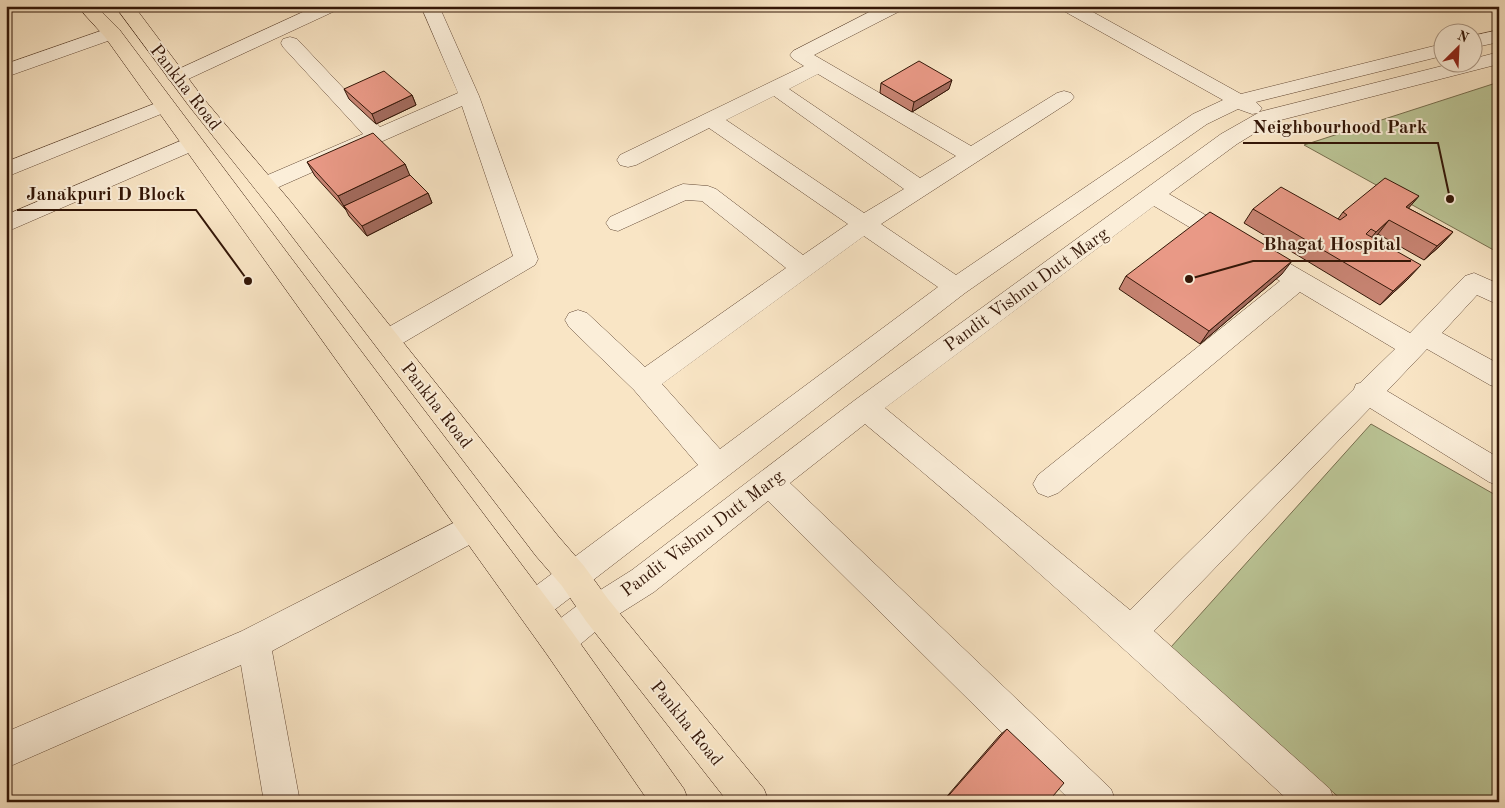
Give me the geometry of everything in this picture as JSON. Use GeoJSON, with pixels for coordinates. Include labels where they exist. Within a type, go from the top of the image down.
{"type":"FeatureCollection","features":[{"type":"Feature","properties":{"kind":"main road","name":"Pankha Road"},"geometry":{"type":"LineString","coordinates":[[86,6],[112,33],[558,641],[671,802]]}},
{"type":"Feature","properties":{"kind":"main road","name":"Pankha Road"},"geometry":{"type":"LineString","coordinates":[[124,6],[177,77],[387,340],[547,546],[573,576],[597,610],[752,802]]}},
{"type":"Feature","properties":{"kind":"street"},"geometry":{"type":"LineString","coordinates":[[177,77],[331,6]]}},
{"type":"Feature","properties":{"kind":"street"},"geometry":{"type":"LineString","coordinates":[[387,340],[526,259],[469,96],[430,6]]}},
{"type":"Feature","properties":{"kind":"street"},"geometry":{"type":"LineString","coordinates":[[896,6],[800,55],[972,156]]}},
{"type":"Feature","properties":{"kind":"street"},"geometry":{"type":"LineString","coordinates":[[1068,6],[1240,100],[1266,117]]}},
{"type":"Feature","properties":{"kind":"street"},"geometry":{"type":"LineString","coordinates":[[6,71],[112,33]]}},
{"type":"Feature","properties":{"kind":"street"},"geometry":{"type":"LineString","coordinates":[[1482,40],[1499,36]]}},
{"type":"Feature","properties":{"kind":"street"},"geometry":{"type":"LineString","coordinates":[[290,43],[377,136]]}},
{"type":"Feature","properties":{"kind":"street"},"geometry":{"type":"LineString","coordinates":[[533,607],[956,287],[1200,119],[1240,100],[1432,52]]}},
{"type":"Feature","properties":{"kind":"street","name":"Pandit Vishnu Dutt Marg"},"geometry":{"type":"LineString","coordinates":[[558,641],[597,610],[643,581],[864,408],[1229,139],[1266,117],[1499,58]]}},
{"type":"Feature","properties":{"kind":"street"},"geometry":{"type":"LineString","coordinates":[[628,160],[819,66]]}},
{"type":"Feature","properties":{"kind":"street"},"geometry":{"type":"LineString","coordinates":[[775,88],[920,189]]}},
{"type":"Feature","properties":{"kind":"street"},"geometry":{"type":"LineString","coordinates":[[264,185],[469,96]]}},
{"type":"Feature","properties":{"kind":"street"},"geometry":{"type":"LineString","coordinates":[[644,382],[863,225],[1064,97]]}},
{"type":"Feature","properties":{"kind":"street"},"geometry":{"type":"LineString","coordinates":[[6,170],[164,106]]}},
{"type":"Feature","properties":{"kind":"street"},"geometry":{"type":"LineString","coordinates":[[710,119],[956,287]]}},
{"type":"Feature","properties":{"kind":"street"},"geometry":{"type":"LineString","coordinates":[[6,224],[192,143]]}},
{"type":"Feature","properties":{"kind":"street"},"geometry":{"type":"LineString","coordinates":[[618,223],[683,192],[708,194],[803,268]]}},
{"type":"Feature","properties":{"kind":"street"},"geometry":{"type":"LineString","coordinates":[[1153,195],[1298,280],[1418,341],[1499,377]]}},
{"type":"Feature","properties":{"kind":"street"},"geometry":{"type":"LineString","coordinates":[[1048,484],[1298,280]]}},
{"type":"Feature","properties":{"kind":"street"},"geometry":{"type":"LineString","coordinates":[[1132,632],[1474,282],[1499,296]]}},
{"type":"Feature","properties":{"kind":"street"},"geometry":{"type":"LineString","coordinates":[[578,320],[644,382],[717,468]]}},
{"type":"Feature","properties":{"kind":"street"},"geometry":{"type":"LineString","coordinates":[[1366,392],[1499,473]]}},
{"type":"Feature","properties":{"kind":"street"},"geometry":{"type":"LineString","coordinates":[[864,408],[935,465],[1132,632],[1317,802]]}},
{"type":"Feature","properties":{"kind":"street"},"geometry":{"type":"LineString","coordinates":[[769,482],[1098,802]]}},
{"type":"Feature","properties":{"kind":"street"},"geometry":{"type":"LineString","coordinates":[[6,750],[254,643],[473,527]]}},
{"type":"Feature","properties":{"kind":"street"},"geometry":{"type":"LineString","coordinates":[[254,643],[282,802]]}},
{"type":"Feature","properties":{"kind":"green space"},"geometry":{"type":"Polygon","coordinates":[[[1499,82],[1499,253],[1304,145],[1499,82]]]}},
{"type":"Feature","properties":{"kind":"green space"},"geometry":{"type":"Polygon","coordinates":[[[1371,424],[1499,497],[1499,802],[1344,802],[1171,647],[1371,424]]]}},
{"type":"Feature","properties":{"kind":"building"},"geometry":{"type":"Polygon","coordinates":[[[919,61],[952,80],[914,102],[881,83],[919,61]]]}},
{"type":"Feature","properties":{"kind":"building"},"geometry":{"type":"Polygon","coordinates":[[[384,71],[412,95],[372,114],[344,89],[384,71]]]}},
{"type":"Feature","properties":{"kind":"building"},"geometry":{"type":"Polygon","coordinates":[[[373,133],[405,164],[338,196],[307,162],[373,133]]]}},
{"type":"Feature","properties":{"kind":"building"},"geometry":{"type":"Polygon","coordinates":[[[410,175],[428,193],[362,226],[344,206],[410,175]]]}},
{"type":"Feature","properties":{"kind":"building"},"geometry":{"type":"Polygon","coordinates":[[[1385,178],[1419,196],[1406,207],[1453,232],[1437,246],[1389,220],[1376,232],[1371,229],[1366,234],[1421,265],[1393,291],[1253,209],[1281,187],[1340,220],[1347,215],[1343,212],[1385,178]]]}},
{"type":"Feature","properties":{"kind":"building"},"geometry":{"type":"Polygon","coordinates":[[[1210,212],[1292,261],[1209,331],[1126,276],[1210,212]]]}},
{"type":"Feature","properties":{"kind":"building"},"geometry":{"type":"Polygon","coordinates":[[[1007,729],[1064,783],[1048,802],[943,802],[1007,729]]]}},
{"type":"Feature","properties":{"kind":"place","name":"Neighbourhood Park"},"geometry":{"type":"Point","coordinates":[1450,199]}},
{"type":"Feature","properties":{"kind":"place","name":"Bhagat Hospital"},"geometry":{"type":"Point","coordinates":[1189,279]}},
{"type":"Feature","properties":{"kind":"place","name":"Janakpuri D Block"},"geometry":{"type":"Point","coordinates":[248,281]}}]}
